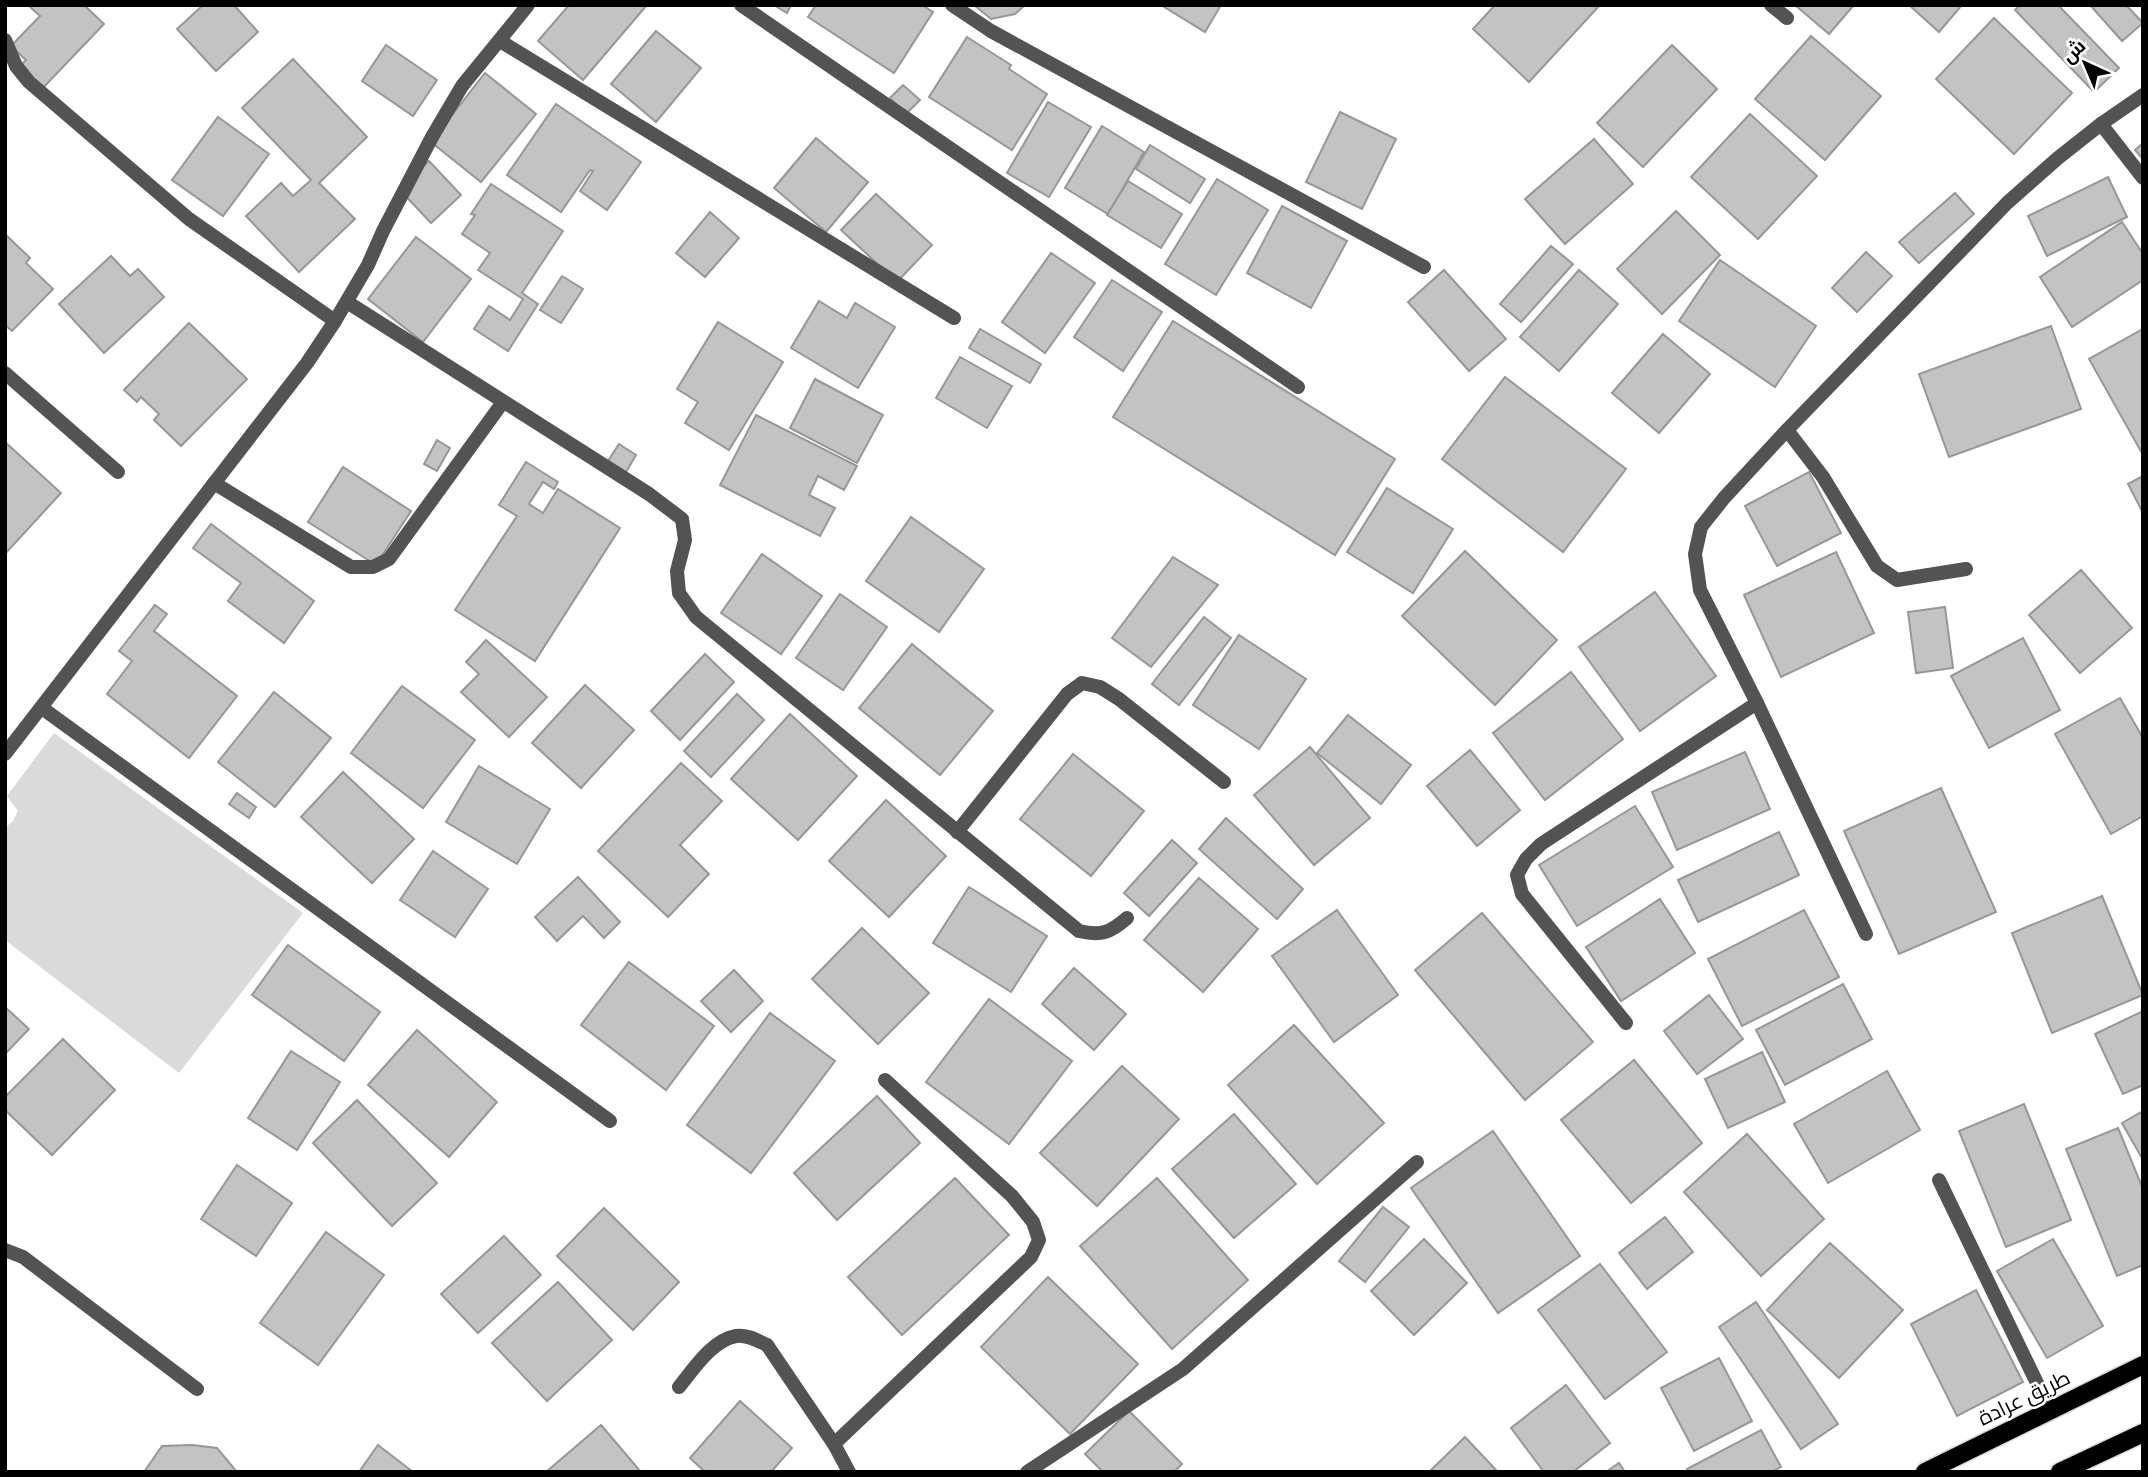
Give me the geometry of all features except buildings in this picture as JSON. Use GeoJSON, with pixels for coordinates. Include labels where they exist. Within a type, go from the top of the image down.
{"type":"FeatureCollection","features":[{"type":"Feature","properties":{"kind":"main road","name":"طريق عرادة"},"geometry":{"type":"LineString","coordinates":[[1925,1472],[2143,1365]]}},
{"type":"Feature","properties":{"kind":"main road"},"geometry":{"type":"LineString","coordinates":[[2069,1470],[2143,1433]]}},
{"type":"Feature","properties":{"kind":"street"},"geometry":{"type":"LineString","coordinates":[[5,754],[307,363],[368,265],[432,137],[462,86],[528,5]]}},
{"type":"Feature","properties":{"kind":"street"},"geometry":{"type":"LineString","coordinates":[[741,5],[1298,387]]}},
{"type":"Feature","properties":{"kind":"street"},"geometry":{"type":"LineString","coordinates":[[952,5],[991,32],[1424,267]]}},
{"type":"Feature","properties":{"kind":"street"},"geometry":{"type":"LineString","coordinates":[[1771,5],[1787,18]]}},
{"type":"Feature","properties":{"kind":"street"},"geometry":{"type":"LineString","coordinates":[[5,40],[16,66],[29,82],[189,219],[335,321]]}},
{"type":"Feature","properties":{"kind":"street"},"geometry":{"type":"LineString","coordinates":[[499,41],[954,318]]}},
{"type":"Feature","properties":{"kind":"street"},"geometry":{"type":"LineString","coordinates":[[1866,934],[1757,703],[1700,590],[1695,554],[1701,527],[1787,430],[2007,203],[2058,158],[2143,94]]}},
{"type":"Feature","properties":{"kind":"street"},"geometry":{"type":"LineString","coordinates":[[2101,124],[2143,178]]}},
{"type":"Feature","properties":{"kind":"street"},"geometry":{"type":"LineString","coordinates":[[347,302],[649,494],[682,519],[685,540],[677,571],[679,593],[696,617],[1079,931],[1093,934],[1113,930],[1127,918]]}},
{"type":"Feature","properties":{"kind":"street"},"geometry":{"type":"LineString","coordinates":[[5,373],[118,472]]}},
{"type":"Feature","properties":{"kind":"street"},"geometry":{"type":"LineString","coordinates":[[214,483],[351,567],[373,568],[389,559],[503,402]]}},
{"type":"Feature","properties":{"kind":"street"},"geometry":{"type":"LineString","coordinates":[[1787,430],[1823,477],[1877,566],[1886,574],[1897,579],[1966,569]]}},
{"type":"Feature","properties":{"kind":"street"},"geometry":{"type":"LineString","coordinates":[[957,832],[1067,694],[1082,683],[1100,687],[1119,699],[1224,782]]}},
{"type":"Feature","properties":{"kind":"street"},"geometry":{"type":"LineString","coordinates":[[1626,1023],[1522,894],[1517,875],[1526,859],[1541,844],[1757,703]]}},
{"type":"Feature","properties":{"kind":"street"},"geometry":{"type":"LineString","coordinates":[[42,708],[610,1121]]}},
{"type":"Feature","properties":{"kind":"street"},"geometry":{"type":"LineString","coordinates":[[834,1444],[1031,1257],[1039,1240],[1033,1222],[1012,1196],[885,1080]]}},
{"type":"Feature","properties":{"kind":"street"},"geometry":{"type":"LineString","coordinates":[[1027,1472],[1183,1369],[1417,1162]]}},
{"type":"Feature","properties":{"kind":"street"},"geometry":{"type":"LineString","coordinates":[[1940,1180],[2049,1410]]}},
{"type":"Feature","properties":{"kind":"street"},"geometry":{"type":"LineString","coordinates":[[5,1250],[23,1257],[197,1389]]}},
{"type":"Feature","properties":{"kind":"street"},"geometry":{"type":"LineString","coordinates":[[679,1387],[720,1343],[736,1336],[752,1338],[768,1345],[834,1444],[849,1472]]}},
{"type":"Feature","properties":{"kind":"shaded area"},"geometry":{"type":"Polygon","coordinates":[[[54,733],[303,913],[179,1073],[5,940],[5,828],[13,821],[18,811],[7,796],[54,733]]]}}]}
